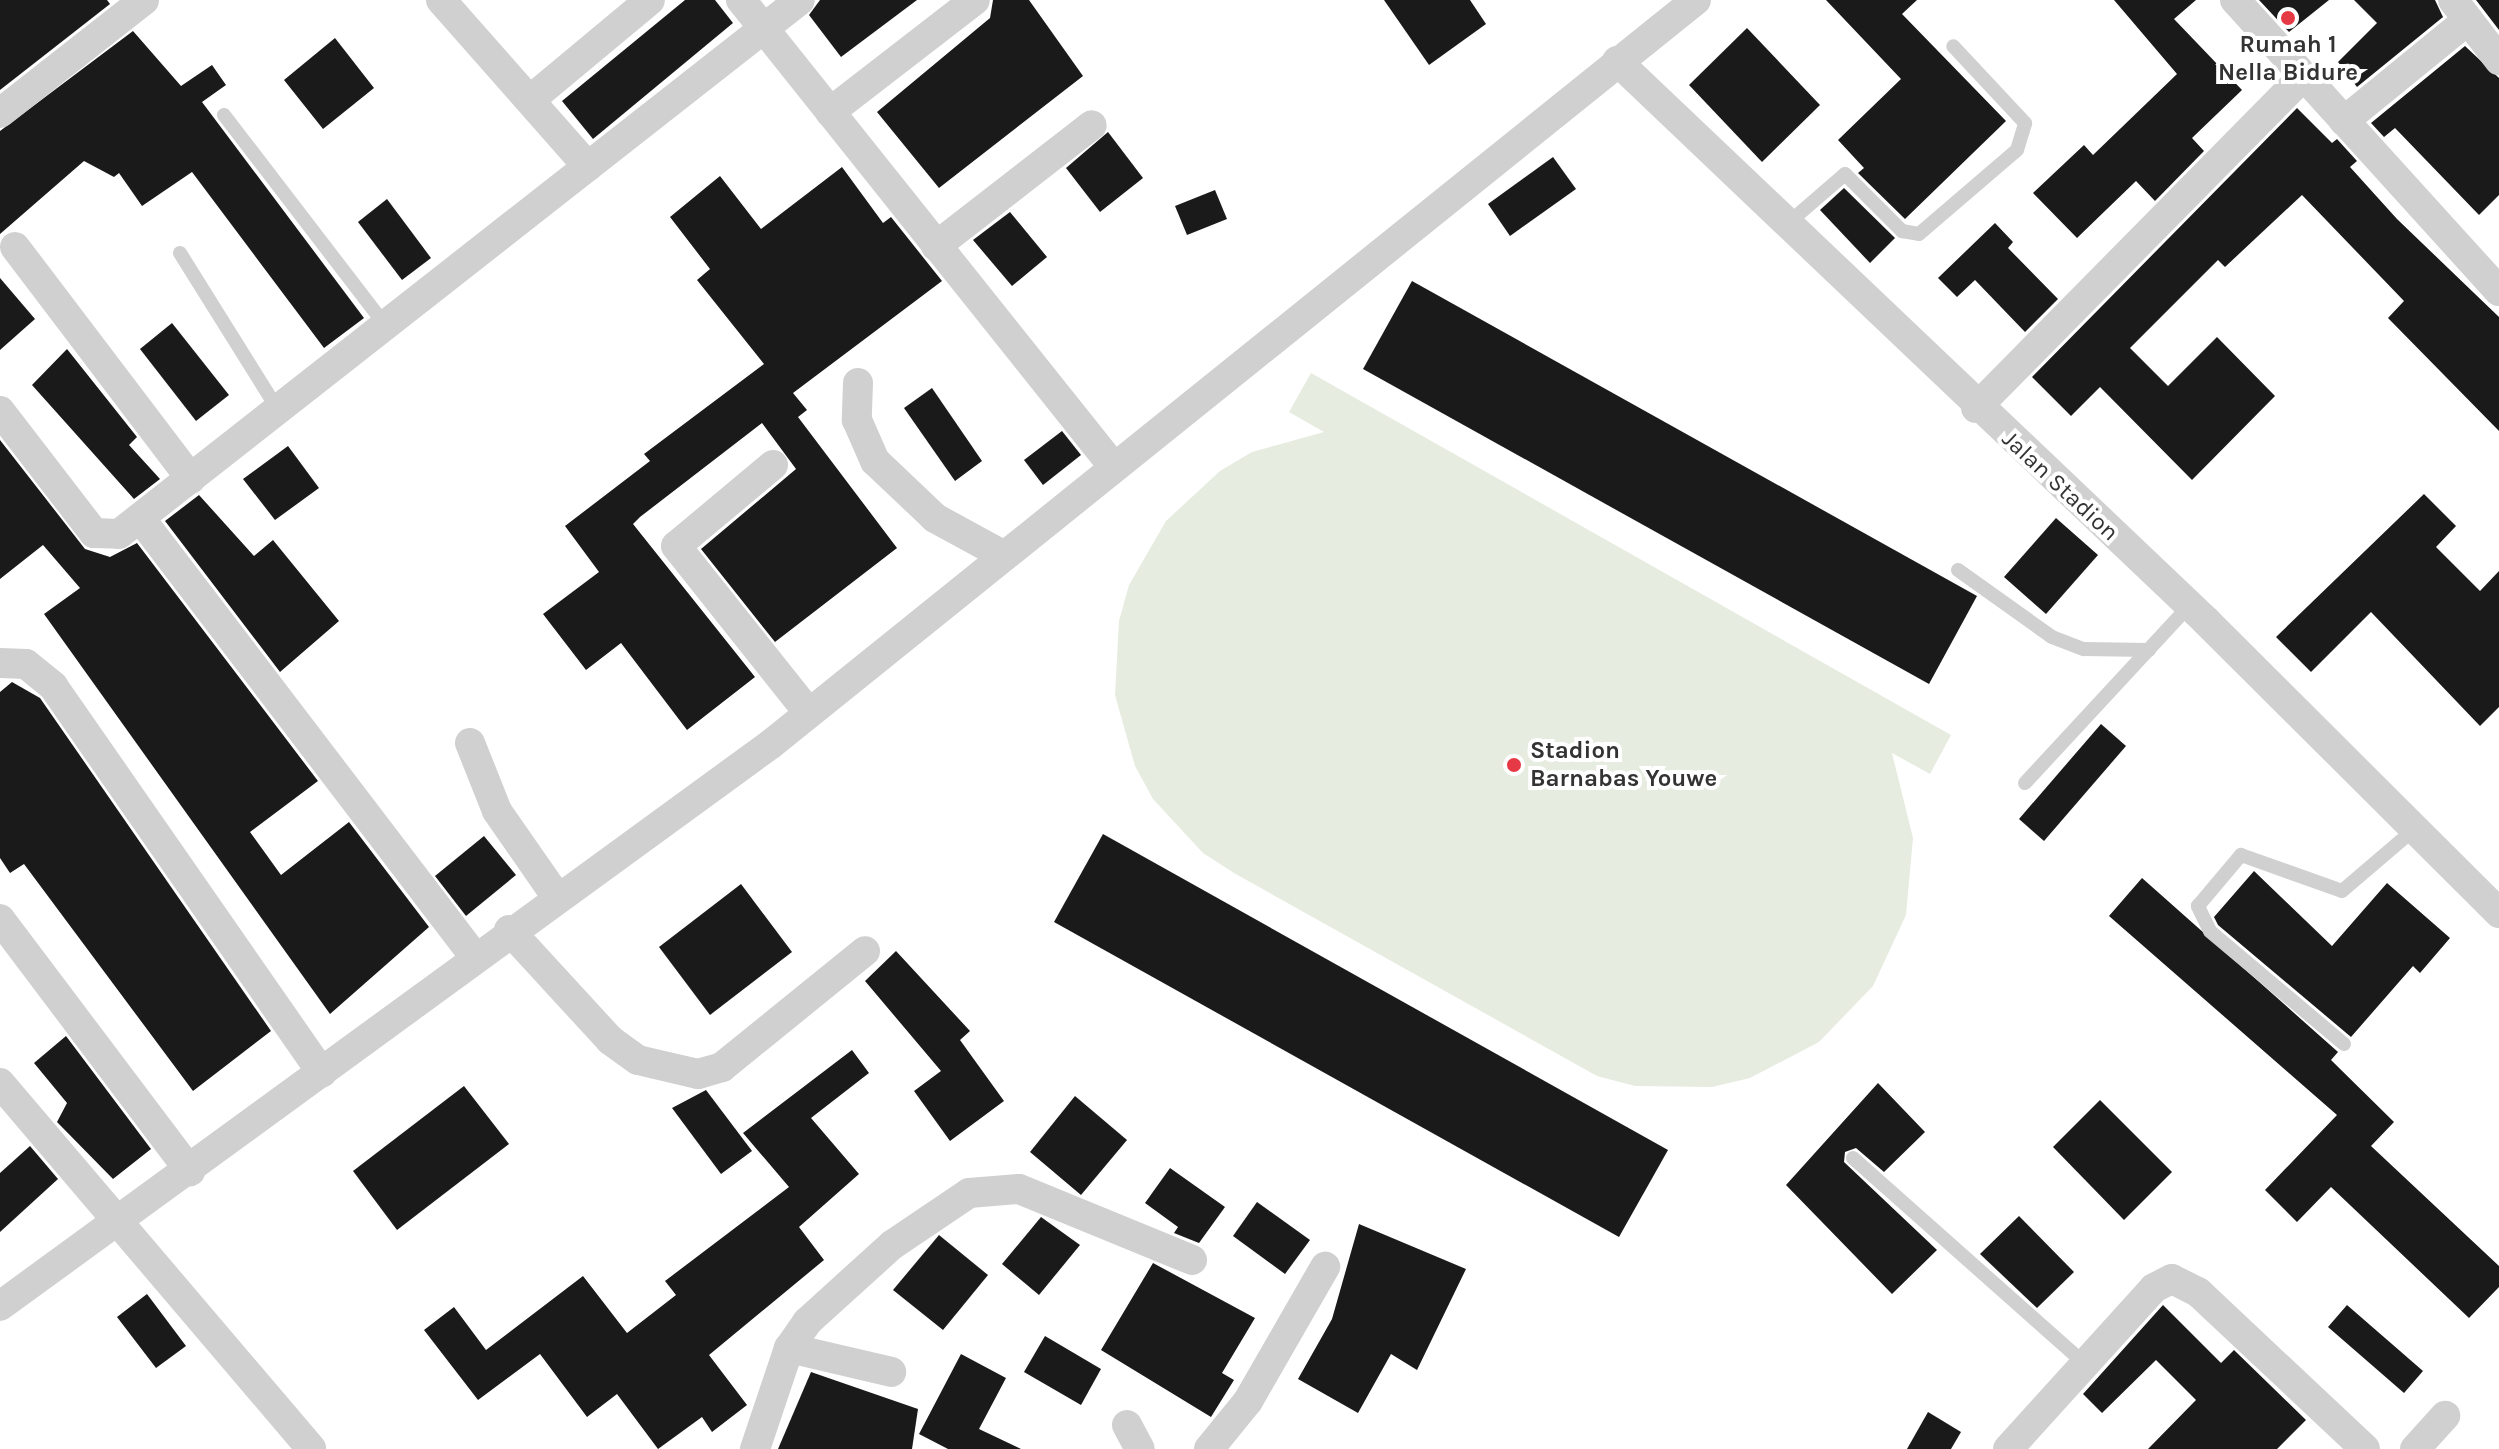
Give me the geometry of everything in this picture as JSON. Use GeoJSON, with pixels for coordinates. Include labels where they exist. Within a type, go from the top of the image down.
{"type":"FeatureCollection","features":[{"type":"Feature","properties":{"kind":"street"},"geometry":{"type":"LineString","coordinates":[[441,0],[588,167]]}},
{"type":"Feature","properties":{"kind":"street"},"geometry":{"type":"LineString","coordinates":[[530,100],[650,0]]}},
{"type":"Feature","properties":{"kind":"street"},"geometry":{"type":"LineString","coordinates":[[741,0],[1113,466]]}},
{"type":"Feature","properties":{"kind":"street"},"geometry":{"type":"LineString","coordinates":[[0,411],[94,533],[109,538],[191,479],[800,0]]}},
{"type":"Feature","properties":{"kind":"street"},"geometry":{"type":"LineString","coordinates":[[830,112],[975,0]]}},
{"type":"Feature","properties":{"kind":"street"},"geometry":{"type":"LineString","coordinates":[[0,1306],[119,1225],[509,930],[809,713],[1696,0]]}},
{"type":"Feature","properties":{"kind":"street"},"geometry":{"type":"LineString","coordinates":[[2235,0],[2499,291]]}},
{"type":"Feature","properties":{"kind":"street"},"geometry":{"type":"LineString","coordinates":[[0,113],[128,5]]}},
{"type":"Feature","properties":{"kind":"street"},"geometry":{"type":"LineString","coordinates":[[2344,121],[2460,10],[2499,60]]}},
{"type":"Feature","properties":{"kind":"street","name":"Jalan Stadion"},"geometry":{"type":"LineString","coordinates":[[1617,61],[1976,408],[2189,606],[2417,827],[2499,913]]}},
{"type":"Feature","properties":{"kind":"street"},"geometry":{"type":"LineString","coordinates":[[1976,408],[2302,77]]}},
{"type":"Feature","properties":{"kind":"street"},"geometry":{"type":"LineString","coordinates":[[936,246],[1092,125]]}},
{"type":"Feature","properties":{"kind":"street"},"geometry":{"type":"LineString","coordinates":[[15,247],[191,479]]}},
{"type":"Feature","properties":{"kind":"street"},"geometry":{"type":"LineString","coordinates":[[858,383],[857,420],[875,461],[935,518],[1003,555]]}},
{"type":"Feature","properties":{"kind":"street"},"geometry":{"type":"LineString","coordinates":[[773,465],[676,546],[809,713]]}},
{"type":"Feature","properties":{"kind":"street"},"geometry":{"type":"LineString","coordinates":[[140,518],[474,956]]}},
{"type":"Feature","properties":{"kind":"street"},"geometry":{"type":"LineString","coordinates":[[0,663],[34,667],[53,686],[322,1073]]}},
{"type":"Feature","properties":{"kind":"street"},"geometry":{"type":"LineString","coordinates":[[470,743],[497,811],[556,896]]}},
{"type":"Feature","properties":{"kind":"street"},"geometry":{"type":"LineString","coordinates":[[0,919],[190,1171]]}},
{"type":"Feature","properties":{"kind":"street"},"geometry":{"type":"LineString","coordinates":[[509,930],[610,1040],[649,1064],[698,1074],[722,1067],[865,951]]}},
{"type":"Feature","properties":{"kind":"street"},"geometry":{"type":"LineString","coordinates":[[0,1083],[9,1116],[119,1225],[311,1449]]}},
{"type":"Feature","properties":{"kind":"street"},"geometry":{"type":"LineString","coordinates":[[755,1449],[789,1348],[807,1322],[892,1245],[969,1193],[1019,1189],[1192,1260]]}},
{"type":"Feature","properties":{"kind":"street"},"geometry":{"type":"LineString","coordinates":[[1209,1449],[1248,1401],[1325,1267]]}},
{"type":"Feature","properties":{"kind":"street"},"geometry":{"type":"LineString","coordinates":[[2008,1449],[2154,1288],[2172,1279],[2198,1292],[2365,1449]]}},
{"type":"Feature","properties":{"kind":"street"},"geometry":{"type":"LineString","coordinates":[[789,1348],[891,1372]]}},
{"type":"Feature","properties":{"kind":"street"},"geometry":{"type":"LineString","coordinates":[[2415,1449],[2445,1416]]}},
{"type":"Feature","properties":{"kind":"lane"},"geometry":{"type":"LineString","coordinates":[[1786,225],[1845,174],[1902,231],[1919,234],[2017,150],[2025,123],[1953,46]]}},
{"type":"Feature","properties":{"kind":"lane"},"geometry":{"type":"LineString","coordinates":[[224,115],[386,326]]}},
{"type":"Feature","properties":{"kind":"lane"},"geometry":{"type":"LineString","coordinates":[[180,253],[278,411]]}},
{"type":"Feature","properties":{"kind":"lane"},"geometry":{"type":"LineString","coordinates":[[1958,570],[2052,637],[2084,649],[2149,650]]}},
{"type":"Feature","properties":{"kind":"lane"},"geometry":{"type":"LineString","coordinates":[[2025,783],[2189,606]]}},
{"type":"Feature","properties":{"kind":"lane"},"geometry":{"type":"LineString","coordinates":[[2344,1044],[2210,931],[2198,906],[2241,855],[2342,891],[2417,827]]}},
{"type":"Feature","properties":{"kind":"lane"},"geometry":{"type":"LineString","coordinates":[[1853,1158],[2085,1364]]}},
{"type":"Feature","properties":{"kind":"shaded area"},"geometry":{"type":"Polygon","coordinates":[[[1311,373],[1951,735],[1930,774],[1892,753],[1913,838],[1906,915],[1873,986],[1819,1042],[1750,1078],[1712,1087],[1635,1086],[1597,1076],[1234,873],[1203,853],[1153,799],[1135,766],[1115,695],[1119,621],[1129,585],[1166,521],[1220,471],[1252,452],[1324,432],[1289,412],[1311,373]]]}},
{"type":"Feature","properties":{"kind":"building"},"geometry":{"type":"Polygon","coordinates":[[[0,0],[107,0],[110,4],[0,90],[0,0]]]}},
{"type":"Feature","properties":{"kind":"building"},"geometry":{"type":"Polygon","coordinates":[[[685,0],[715,0],[733,23],[593,139],[562,101],[685,0]]]}},
{"type":"Feature","properties":{"kind":"building"},"geometry":{"type":"Polygon","coordinates":[[[820,0],[917,0],[841,57],[809,15],[820,0]]]}},
{"type":"Feature","properties":{"kind":"building"},"geometry":{"type":"Polygon","coordinates":[[[993,0],[1029,0],[1083,76],[939,188],[877,112],[990,18],[993,0]]]}},
{"type":"Feature","properties":{"kind":"building"},"geometry":{"type":"Polygon","coordinates":[[[1384,0],[1470,0],[1486,24],[1429,65],[1384,0]]]}},
{"type":"Feature","properties":{"kind":"building"},"geometry":{"type":"Polygon","coordinates":[[[1826,0],[1917,0],[1902,14],[2006,121],[1905,219],[1858,173],[1864,168],[1838,140],[1901,79],[1826,0]]]}},
{"type":"Feature","properties":{"kind":"building"},"geometry":{"type":"Polygon","coordinates":[[[2114,0],[2196,0],[2174,19],[2242,90],[2192,138],[2204,151],[2155,201],[2136,181],[2077,238],[2033,193],[2084,145],[2093,155],[2177,74],[2114,0]]]}},
{"type":"Feature","properties":{"kind":"building","name":"Rumah 1 Nella Bidure"},"geometry":{"type":"Polygon","coordinates":[[[2259,0],[2329,0],[2289,32],[2259,0]]]}},
{"type":"Feature","properties":{"kind":"building"},"geometry":{"type":"Polygon","coordinates":[[[2354,0],[2435,0],[2443,17],[2357,87],[2338,62],[2377,23],[2354,0]]]}},
{"type":"Feature","properties":{"kind":"building"},"geometry":{"type":"Polygon","coordinates":[[[2476,0],[2499,0],[2499,30],[2476,0]]]}},
{"type":"Feature","properties":{"kind":"building"},"geometry":{"type":"Polygon","coordinates":[[[1747,28],[1820,105],[1762,162],[1689,85],[1747,28]]]}},
{"type":"Feature","properties":{"kind":"building"},"geometry":{"type":"Polygon","coordinates":[[[133,31],[181,86],[212,65],[226,85],[202,102],[364,318],[324,348],[192,172],[142,206],[119,173],[114,177],[84,161],[0,234],[0,131],[133,31]]]}},
{"type":"Feature","properties":{"kind":"building"},"geometry":{"type":"Polygon","coordinates":[[[335,38],[374,88],[323,129],[284,80],[335,38]]]}},
{"type":"Feature","properties":{"kind":"building"},"geometry":{"type":"Polygon","coordinates":[[[2465,46],[2499,78],[2499,195],[2479,215],[2395,128],[2384,137],[2371,123],[2465,46]]]}},
{"type":"Feature","properties":{"kind":"building"},"geometry":{"type":"Polygon","coordinates":[[[2297,108],[2332,143],[2337,139],[2357,161],[2350,167],[2397,219],[2499,317],[2499,431],[2388,318],[2404,301],[2302,195],[2225,267],[2218,260],[2130,348],[2168,386],[2217,337],[2275,396],[2192,480],[2100,387],[2071,416],[2032,377],[2297,108]]]}},
{"type":"Feature","properties":{"kind":"building"},"geometry":{"type":"Polygon","coordinates":[[[1108,132],[1143,178],[1100,212],[1066,168],[1108,132]]]}},
{"type":"Feature","properties":{"kind":"building"},"geometry":{"type":"Polygon","coordinates":[[[1553,157],[1576,189],[1510,236],[1488,204],[1553,157]]]}},
{"type":"Feature","properties":{"kind":"building"},"geometry":{"type":"Polygon","coordinates":[[[842,167],[883,223],[891,217],[942,281],[793,393],[807,410],[798,417],[897,548],[775,642],[701,549],[796,469],[762,423],[640,517],[633,524],[755,677],[687,730],[621,643],[586,670],[543,614],[599,572],[565,526],[650,461],[644,454],[764,364],[697,280],[710,269],[670,217],[720,176],[761,229],[842,167]]]}},
{"type":"Feature","properties":{"kind":"building"},"geometry":{"type":"Polygon","coordinates":[[[1844,188],[1895,238],[1870,263],[1820,210],[1844,188]]]}},
{"type":"Feature","properties":{"kind":"building"},"geometry":{"type":"Polygon","coordinates":[[[1215,190],[1227,219],[1187,235],[1175,206],[1215,190]]]}},
{"type":"Feature","properties":{"kind":"building"},"geometry":{"type":"Polygon","coordinates":[[[387,199],[431,258],[402,280],[358,222],[387,199]]]}},
{"type":"Feature","properties":{"kind":"building"},"geometry":{"type":"Polygon","coordinates":[[[1010,212],[1047,257],[1012,286],[973,240],[1010,212]]]}},
{"type":"Feature","properties":{"kind":"building"},"geometry":{"type":"Polygon","coordinates":[[[1995,223],[2013,242],[2008,248],[2058,299],[2025,332],[1975,280],[1957,297],[1938,278],[1995,223]]]}},
{"type":"Feature","properties":{"kind":"building"},"geometry":{"type":"Polygon","coordinates":[[[0,278],[35,319],[0,350],[0,278]]]}},
{"type":"Feature","properties":{"kind":"building"},"geometry":{"type":"Polygon","coordinates":[[[1412,281],[1977,596],[1929,684],[1363,369],[1412,281]]]}},
{"type":"Feature","properties":{"kind":"building"},"geometry":{"type":"Polygon","coordinates":[[[172,323],[229,395],[196,421],[140,349],[172,323]]]}},
{"type":"Feature","properties":{"kind":"building"},"geometry":{"type":"Polygon","coordinates":[[[67,349],[137,437],[129,445],[160,479],[134,499],[32,385],[67,349]]]}},
{"type":"Feature","properties":{"kind":"building"},"geometry":{"type":"Polygon","coordinates":[[[932,388],[982,461],[955,481],[904,408],[932,388]]]}},
{"type":"Feature","properties":{"kind":"building"},"geometry":{"type":"Polygon","coordinates":[[[1062,431],[1081,455],[1043,485],[1024,460],[1062,431]]]}},
{"type":"Feature","properties":{"kind":"building"},"geometry":{"type":"Polygon","coordinates":[[[0,440],[85,549],[110,557],[137,543],[318,781],[250,832],[281,875],[349,822],[429,927],[330,1014],[44,614],[80,588],[43,545],[0,579],[0,440]]]}},
{"type":"Feature","properties":{"kind":"building"},"geometry":{"type":"Polygon","coordinates":[[[288,446],[319,488],[275,520],[243,479],[288,446]]]}},
{"type":"Feature","properties":{"kind":"building"},"geometry":{"type":"Polygon","coordinates":[[[2424,494],[2456,526],[2436,547],[2480,591],[2499,571],[2499,707],[2480,726],[2371,612],[2311,672],[2276,637],[2424,494]]]}},
{"type":"Feature","properties":{"kind":"building"},"geometry":{"type":"Polygon","coordinates":[[[199,495],[254,556],[273,540],[339,621],[280,672],[165,521],[199,495]]]}},
{"type":"Feature","properties":{"kind":"building"},"geometry":{"type":"Polygon","coordinates":[[[2056,518],[2098,555],[2046,614],[2004,577],[2056,518]]]}},
{"type":"Feature","properties":{"kind":"building"},"geometry":{"type":"Polygon","coordinates":[[[12,682],[40,698],[271,1031],[193,1091],[24,864],[10,873],[0,858],[0,692],[12,682]]]}},
{"type":"Feature","properties":{"kind":"building"},"geometry":{"type":"Polygon","coordinates":[[[2101,724],[2126,746],[2044,841],[2019,819],[2101,724]]]}},
{"type":"Feature","properties":{"kind":"building"},"geometry":{"type":"Polygon","coordinates":[[[1103,834],[1668,1150],[1619,1237],[1054,922],[1103,834]]]}},
{"type":"Feature","properties":{"kind":"building"},"geometry":{"type":"Polygon","coordinates":[[[484,836],[516,875],[466,916],[435,876],[484,836]]]}},
{"type":"Feature","properties":{"kind":"building"},"geometry":{"type":"Polygon","coordinates":[[[2254,871],[2332,946],[2387,883],[2450,938],[2420,973],[2413,966],[2351,1037],[2218,925],[2214,917],[2254,871]]]}},
{"type":"Feature","properties":{"kind":"building"},"geometry":{"type":"Polygon","coordinates":[[[2142,878],[2338,1052],[2331,1060],[2394,1122],[2371,1146],[2499,1266],[2499,1287],[2469,1318],[2331,1187],[2297,1222],[2265,1190],[2337,1115],[2109,916],[2142,878]]]}},
{"type":"Feature","properties":{"kind":"building"},"geometry":{"type":"Polygon","coordinates":[[[741,884],[792,952],[710,1015],[659,947],[741,884]]]}},
{"type":"Feature","properties":{"kind":"building"},"geometry":{"type":"Polygon","coordinates":[[[896,951],[970,1031],[960,1040],[1004,1101],[950,1141],[914,1091],[941,1071],[865,981],[896,951]]]}},
{"type":"Feature","properties":{"kind":"building"},"geometry":{"type":"Polygon","coordinates":[[[66,1036],[151,1149],[113,1179],[57,1122],[67,1103],[34,1063],[66,1036]]]}},
{"type":"Feature","properties":{"kind":"building"},"geometry":{"type":"Polygon","coordinates":[[[852,1050],[869,1073],[811,1118],[859,1174],[799,1227],[824,1260],[709,1355],[747,1405],[712,1432],[702,1417],[658,1449],[617,1394],[587,1417],[540,1354],[478,1400],[424,1330],[454,1307],[486,1350],[583,1276],[627,1333],[676,1295],[665,1281],[789,1187],[743,1133],[852,1050]]]}},
{"type":"Feature","properties":{"kind":"building"},"geometry":{"type":"Polygon","coordinates":[[[1878,1083],[1925,1132],[1884,1172],[1856,1148],[1845,1152],[1844,1162],[1937,1250],[1892,1294],[1786,1185],[1878,1083]]]}},
{"type":"Feature","properties":{"kind":"building"},"geometry":{"type":"Polygon","coordinates":[[[464,1086],[509,1144],[397,1230],[353,1171],[464,1086]]]}},
{"type":"Feature","properties":{"kind":"building"},"geometry":{"type":"Polygon","coordinates":[[[706,1090],[752,1151],[721,1174],[672,1108],[706,1090]]]}},
{"type":"Feature","properties":{"kind":"building"},"geometry":{"type":"Polygon","coordinates":[[[1075,1096],[1127,1140],[1081,1195],[1030,1152],[1075,1096]]]}},
{"type":"Feature","properties":{"kind":"building"},"geometry":{"type":"Polygon","coordinates":[[[2100,1100],[2172,1172],[2124,1220],[2053,1147],[2100,1100]]]}},
{"type":"Feature","properties":{"kind":"building"},"geometry":{"type":"Polygon","coordinates":[[[30,1146],[58,1179],[0,1232],[0,1173],[30,1146]]]}},
{"type":"Feature","properties":{"kind":"building"},"geometry":{"type":"Polygon","coordinates":[[[1170,1168],[1225,1207],[1199,1243],[1174,1233],[1178,1227],[1145,1203],[1170,1168]]]}},
{"type":"Feature","properties":{"kind":"building"},"geometry":{"type":"Polygon","coordinates":[[[1257,1202],[1310,1240],[1285,1274],[1233,1236],[1257,1202]]]}},
{"type":"Feature","properties":{"kind":"building"},"geometry":{"type":"Polygon","coordinates":[[[2019,1216],[2074,1272],[2037,1308],[1980,1254],[2019,1216]]]}},
{"type":"Feature","properties":{"kind":"building"},"geometry":{"type":"Polygon","coordinates":[[[1041,1217],[1080,1245],[1039,1295],[1002,1264],[1041,1217]]]}},
{"type":"Feature","properties":{"kind":"building"},"geometry":{"type":"Polygon","coordinates":[[[1359,1224],[1466,1269],[1417,1370],[1391,1354],[1358,1413],[1298,1379],[1332,1319],[1359,1224]]]}},
{"type":"Feature","properties":{"kind":"building"},"geometry":{"type":"Polygon","coordinates":[[[939,1235],[988,1275],[943,1330],[893,1290],[939,1235]]]}},
{"type":"Feature","properties":{"kind":"building"},"geometry":{"type":"Polygon","coordinates":[[[1153,1263],[1255,1318],[1222,1373],[1234,1380],[1211,1417],[1101,1350],[1153,1263]]]}},
{"type":"Feature","properties":{"kind":"building"},"geometry":{"type":"Polygon","coordinates":[[[147,1294],[186,1346],[156,1368],[117,1317],[147,1294]]]}},
{"type":"Feature","properties":{"kind":"building"},"geometry":{"type":"Polygon","coordinates":[[[2163,1305],[2221,1363],[2234,1350],[2306,1420],[2277,1449],[2148,1449],[2196,1400],[2156,1360],[2102,1413],[2083,1394],[2163,1305]]]}},
{"type":"Feature","properties":{"kind":"building"},"geometry":{"type":"Polygon","coordinates":[[[2347,1305],[2423,1371],[2404,1393],[2328,1327],[2347,1305]]]}},
{"type":"Feature","properties":{"kind":"building"},"geometry":{"type":"Polygon","coordinates":[[[1045,1336],[1101,1369],[1081,1405],[1024,1372],[1045,1336]]]}},
{"type":"Feature","properties":{"kind":"building"},"geometry":{"type":"Polygon","coordinates":[[[961,1354],[1006,1378],[979,1429],[1021,1449],[948,1449],[919,1434],[961,1354]]]}},
{"type":"Feature","properties":{"kind":"building"},"geometry":{"type":"Polygon","coordinates":[[[811,1372],[918,1409],[912,1449],[778,1449],[811,1372]]]}},
{"type":"Feature","properties":{"kind":"building"},"geometry":{"type":"Polygon","coordinates":[[[1928,1412],[1961,1432],[1951,1449],[1907,1449],[1928,1412]]]}},
{"type":"Feature","properties":{"kind":"place","name":"Rumah 1 Nella Bidure"},"geometry":{"type":"Point","coordinates":[2288,18]}},
{"type":"Feature","properties":{"kind":"place","name":"Stadion Barnabas Youwe"},"geometry":{"type":"Point","coordinates":[1514,765]}}]}
